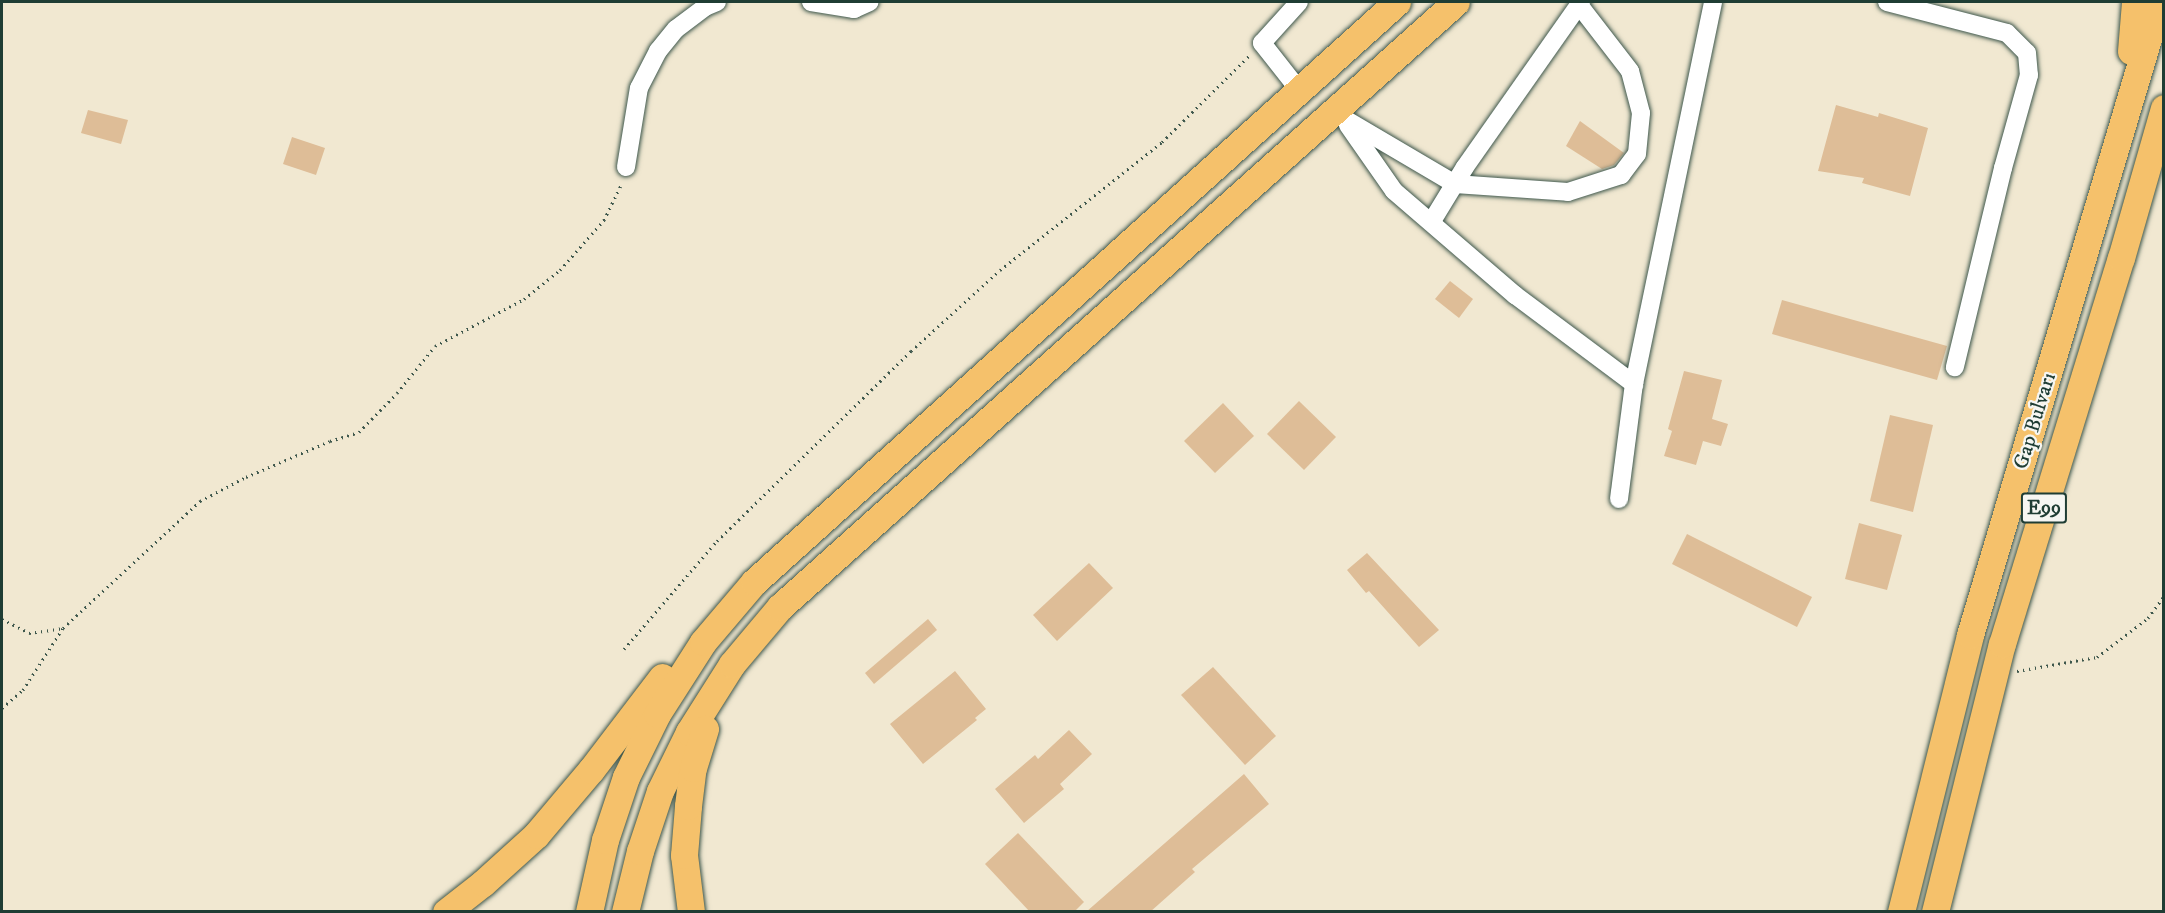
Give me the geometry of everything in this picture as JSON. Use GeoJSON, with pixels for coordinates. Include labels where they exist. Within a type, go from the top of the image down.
{"type":"FeatureCollection","features":[{"type":"Feature","properties":{"kind":"highway"},"geometry":{"type":"LineString","coordinates":[[589,912],[605,840],[626,777],[657,714],[703,642],[754,582],[1397,2]]}},
{"type":"Feature","properties":{"kind":"highway"},"geometry":{"type":"LineString","coordinates":[[625,912],[640,851],[660,791],[689,732],[726,673],[780,607],[1340,113],[1456,2]]}},
{"type":"Feature","properties":{"kind":"highway"},"geometry":{"type":"LineString","coordinates":[[2085,255],[2109,163],[2130,65],[2135,2]]}},
{"type":"Feature","properties":{"kind":"highway","name":"Gap Bulvarı"},"geometry":{"type":"LineString","coordinates":[[1901,912],[1970,635],[2159,2]]}},
{"type":"Feature","properties":{"kind":"highway","name":"Gap Bulvarı"},"geometry":{"type":"LineString","coordinates":[[1935,912],[1996,667],[2121,258],[2163,108]]}},
{"type":"Feature","properties":{"kind":"highway"},"geometry":{"type":"LineString","coordinates":[[2121,258],[2163,130]]}},
{"type":"Feature","properties":{"kind":"highway"},"geometry":{"type":"LineString","coordinates":[[446,912],[483,883],[536,835],[591,770],[693,637],[750,578],[849,495]]}},
{"type":"Feature","properties":{"kind":"highway"},"geometry":{"type":"LineString","coordinates":[[692,912],[688,898],[684,855],[693,768],[705,729],[723,693],[754,649],[783,614],[874,522]]}},
{"type":"Feature","properties":{"kind":"street"},"geometry":{"type":"LineString","coordinates":[[626,167],[639,88],[658,51],[676,29],[705,7],[717,2]]}},
{"type":"Feature","properties":{"kind":"street"},"geometry":{"type":"LineString","coordinates":[[811,2],[854,9],[870,2]]}},
{"type":"Feature","properties":{"kind":"street"},"geometry":{"type":"LineString","coordinates":[[1299,2],[1262,43],[1299,90]]}},
{"type":"Feature","properties":{"kind":"street"},"geometry":{"type":"LineString","coordinates":[[1619,499],[1634,384],[1713,2]]}},
{"type":"Feature","properties":{"kind":"street"},"geometry":{"type":"LineString","coordinates":[[1887,2],[2007,33],[2027,53],[2029,75],[2003,168],[1955,367]]}},
{"type":"Feature","properties":{"kind":"street"},"geometry":{"type":"LineString","coordinates":[[1340,113],[1455,184],[1568,192],[1621,175],[1637,154],[1641,113],[1630,71],[1580,3],[1455,184],[1432,221]]}},
{"type":"Feature","properties":{"kind":"street"},"geometry":{"type":"LineString","coordinates":[[1340,113],[1394,191],[1432,221],[1515,295],[1634,384]]}},
{"type":"Feature","properties":{"kind":"path"},"geometry":{"type":"LineString","coordinates":[[624,648],[717,541],[911,351],[1000,270],[1162,142],[1262,43]]}},
{"type":"Feature","properties":{"kind":"path"},"geometry":{"type":"LineString","coordinates":[[2,708],[24,690],[63,628],[164,531],[200,501],[257,472],[330,441],[359,432],[397,393],[435,346],[524,298],[560,270],[604,220],[620,192],[626,167]]}},
{"type":"Feature","properties":{"kind":"path"},"geometry":{"type":"LineString","coordinates":[[1996,667],[2021,672],[2097,657],[2148,618],[2163,596]]}},
{"type":"Feature","properties":{"kind":"path"},"geometry":{"type":"LineString","coordinates":[[2,619],[29,633],[63,628]]}},
{"type":"Feature","properties":{"kind":"building"},"geometry":{"type":"Polygon","coordinates":[[[1836,105],[1878,117],[1879,113],[1928,128],[1910,196],[1862,183],[1864,178],[1818,171],[1836,105]]]}},
{"type":"Feature","properties":{"kind":"building"},"geometry":{"type":"Polygon","coordinates":[[[88,110],[128,120],[121,144],[81,133],[88,110]]]}},
{"type":"Feature","properties":{"kind":"building"},"geometry":{"type":"Polygon","coordinates":[[[1580,121],[1624,153],[1614,165],[1602,169],[1566,146],[1580,121]]]}},
{"type":"Feature","properties":{"kind":"building"},"geometry":{"type":"Polygon","coordinates":[[[292,137],[325,148],[316,175],[283,164],[292,137]]]}},
{"type":"Feature","properties":{"kind":"building"},"geometry":{"type":"Polygon","coordinates":[[[1450,281],[1473,299],[1459,318],[1435,299],[1450,281]]]}},
{"type":"Feature","properties":{"kind":"building"},"geometry":{"type":"Polygon","coordinates":[[[1782,300],[1947,346],[1937,380],[1772,334],[1782,300]]]}},
{"type":"Feature","properties":{"kind":"building"},"geometry":{"type":"Polygon","coordinates":[[[1684,371],[1722,380],[1712,419],[1728,424],[1721,446],[1703,441],[1696,465],[1664,456],[1672,431],[1668,429],[1684,371]]]}},
{"type":"Feature","properties":{"kind":"building"},"geometry":{"type":"Polygon","coordinates":[[[1299,401],[1336,437],[1304,470],[1267,434],[1299,401]]]}},
{"type":"Feature","properties":{"kind":"building"},"geometry":{"type":"Polygon","coordinates":[[[1223,403],[1254,436],[1215,473],[1184,441],[1223,403]]]}},
{"type":"Feature","properties":{"kind":"building"},"geometry":{"type":"Polygon","coordinates":[[[1890,415],[1933,425],[1913,512],[1870,501],[1890,415]]]}},
{"type":"Feature","properties":{"kind":"building"},"geometry":{"type":"Polygon","coordinates":[[[1859,523],[1902,535],[1887,590],[1845,579],[1859,523]]]}},
{"type":"Feature","properties":{"kind":"building"},"geometry":{"type":"Polygon","coordinates":[[[1687,534],[1812,597],[1797,627],[1672,564],[1687,534]]]}},
{"type":"Feature","properties":{"kind":"building"},"geometry":{"type":"Polygon","coordinates":[[[1367,553],[1439,630],[1419,647],[1369,591],[1366,593],[1347,570],[1367,553]]]}},
{"type":"Feature","properties":{"kind":"building"},"geometry":{"type":"Polygon","coordinates":[[[1089,563],[1113,588],[1057,641],[1033,615],[1089,563]]]}},
{"type":"Feature","properties":{"kind":"building"},"geometry":{"type":"Polygon","coordinates":[[[928,619],[937,630],[874,684],[865,673],[928,619]]]}},
{"type":"Feature","properties":{"kind":"building"},"geometry":{"type":"Polygon","coordinates":[[[1213,667],[1276,736],[1245,765],[1181,695],[1213,667]]]}},
{"type":"Feature","properties":{"kind":"building"},"geometry":{"type":"Polygon","coordinates":[[[955,671],[986,709],[975,718],[977,720],[923,764],[890,724],[955,671]]]}},
{"type":"Feature","properties":{"kind":"building"},"geometry":{"type":"Polygon","coordinates":[[[1069,730],[1092,754],[1060,784],[1064,789],[1024,823],[995,789],[1035,755],[1038,759],[1069,730]]]}},
{"type":"Feature","properties":{"kind":"building"},"geometry":{"type":"Polygon","coordinates":[[[1244,774],[1269,804],[1192,869],[1195,872],[1150,912],[1086,912],[1244,774]]]}},
{"type":"Feature","properties":{"kind":"building"},"geometry":{"type":"Polygon","coordinates":[[[1018,833],[1084,902],[1074,912],[1030,912],[985,864],[1018,833]]]}}]}
